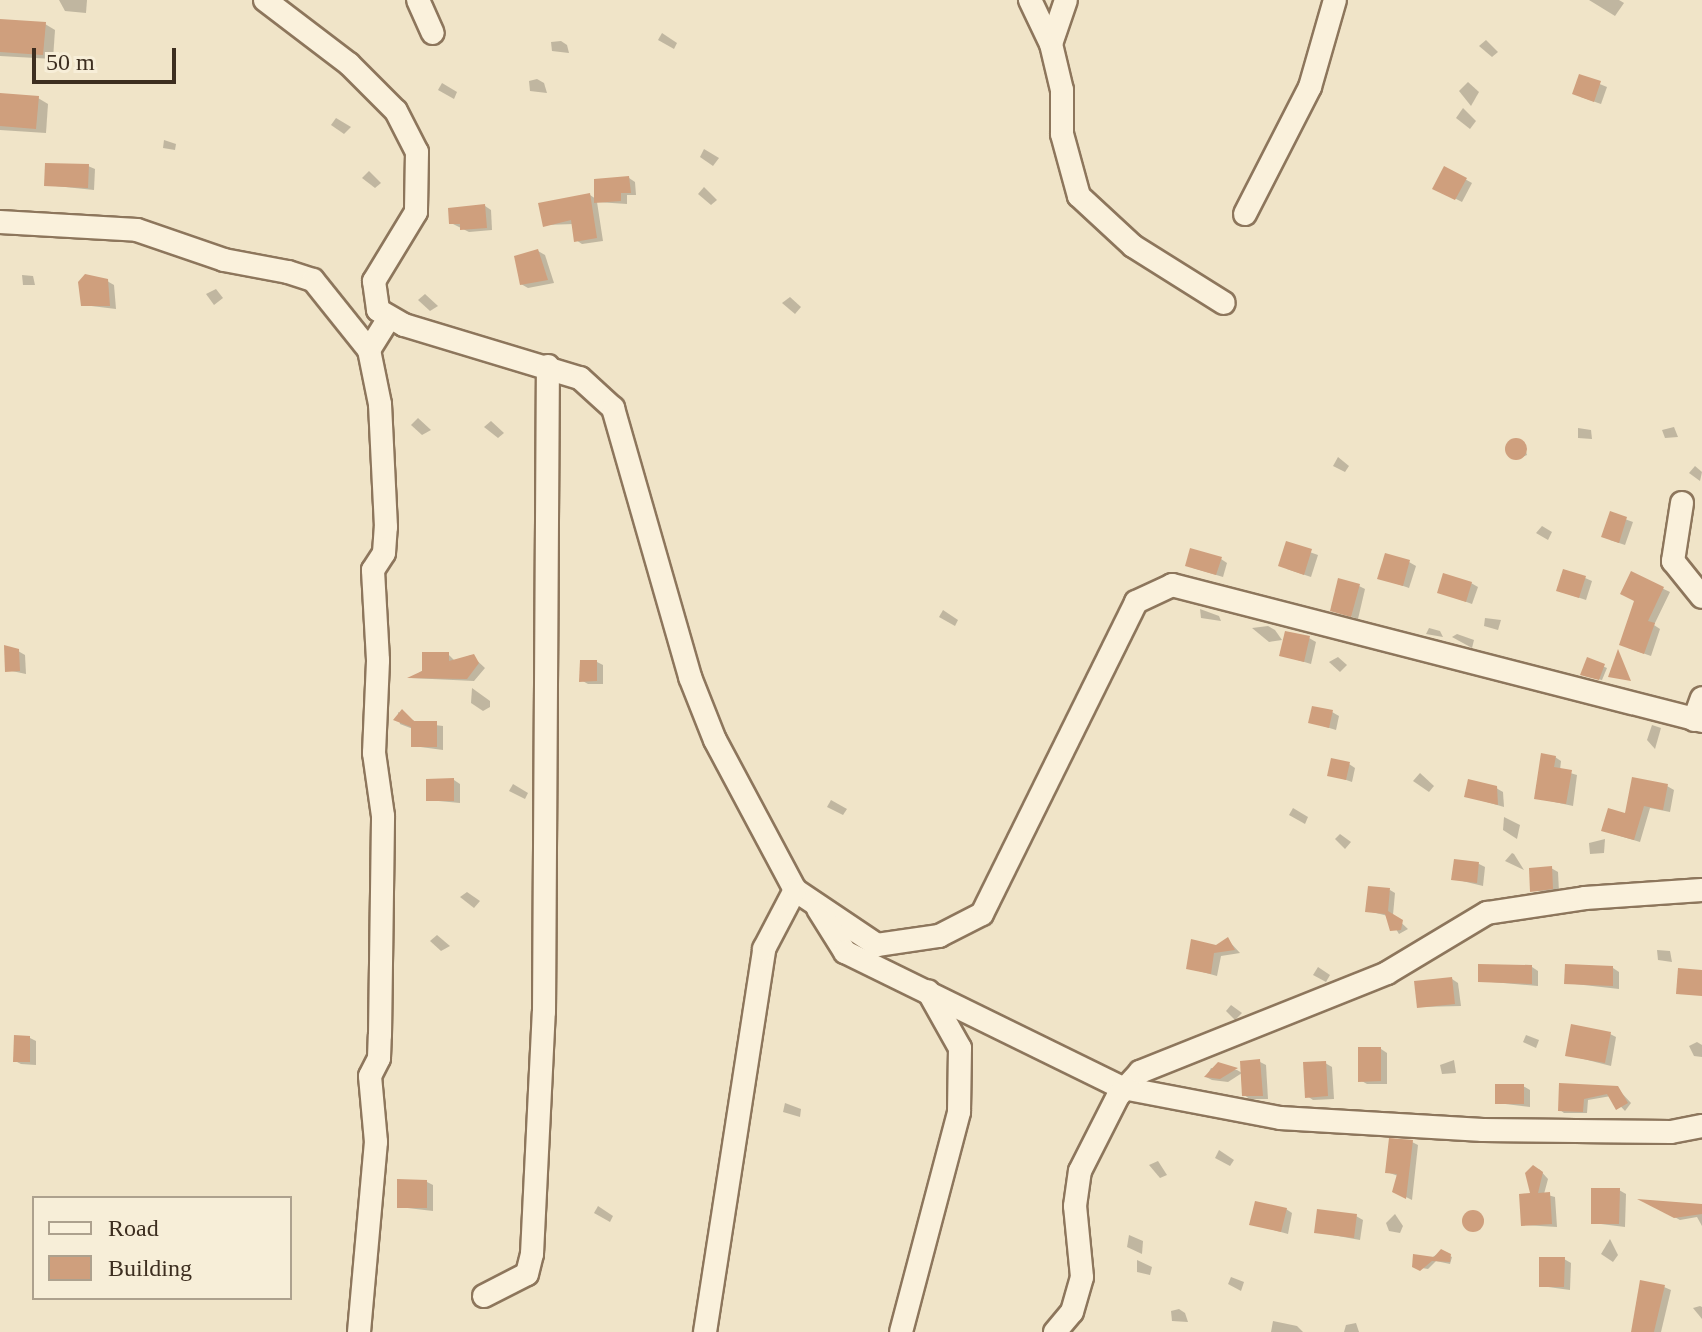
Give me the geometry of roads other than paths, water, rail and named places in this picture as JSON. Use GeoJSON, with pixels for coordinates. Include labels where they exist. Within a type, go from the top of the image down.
{"type":"FeatureCollection","features":[{"type":"Feature","properties":{"kind":"street"},"geometry":{"type":"LineString","coordinates":[[265,0],[349,64],[396,111],[417,152],[416,212],[374,281],[372,296],[389,318],[580,378],[613,408],[690,677],[715,740],[804,896],[845,952],[1123,1088],[1280,1118],[1483,1130],[1671,1132],[1702,1126]]}},
{"type":"Feature","properties":{"kind":"street"},"geometry":{"type":"LineString","coordinates":[[418,0],[433,33]]}},
{"type":"Feature","properties":{"kind":"street"},"geometry":{"type":"LineString","coordinates":[[1030,0],[1051,44],[1062,90],[1062,134],[1079,196],[1133,246],[1224,303]]}},
{"type":"Feature","properties":{"kind":"street"},"geometry":{"type":"LineString","coordinates":[[1051,44],[1066,0]]}},
{"type":"Feature","properties":{"kind":"street"},"geometry":{"type":"LineString","coordinates":[[1245,214],[1310,87],[1335,0]]}},
{"type":"Feature","properties":{"kind":"street"},"geometry":{"type":"LineString","coordinates":[[0,222],[137,230],[224,260],[313,280],[369,350],[380,404],[386,527],[384,553],[373,570],[378,643],[374,753],[383,816],[380,1035],[379,1058],[370,1076],[376,1142],[359,1332]]}},
{"type":"Feature","properties":{"kind":"street"},"geometry":{"type":"LineString","coordinates":[[369,350],[389,318]]}},
{"type":"Feature","properties":{"kind":"street"},"geometry":{"type":"LineString","coordinates":[[484,1296],[527,1274],[532,1254],[544,1012],[548,366]]}},
{"type":"Feature","properties":{"kind":"street"},"geometry":{"type":"LineString","coordinates":[[1682,503],[1673,561],[1702,597]]}},
{"type":"Feature","properties":{"kind":"street"},"geometry":{"type":"LineString","coordinates":[[804,896],[877,945],[939,936],[982,914],[1136,602],[1172,585],[1698,721],[1702,698]]}},
{"type":"Feature","properties":{"kind":"street"},"geometry":{"type":"LineString","coordinates":[[1055,1332],[1072,1312],[1082,1277],[1075,1206],[1080,1171],[1123,1088],[1140,1072],[1387,973],[1487,913],[1585,898],[1702,890]]}},
{"type":"Feature","properties":{"kind":"street"},"geometry":{"type":"LineString","coordinates":[[705,1332],[764,949],[804,896]]}},
{"type":"Feature","properties":{"kind":"street"},"geometry":{"type":"LineString","coordinates":[[901,1332],[959,1112],[960,1048],[928,991]]}}]}
